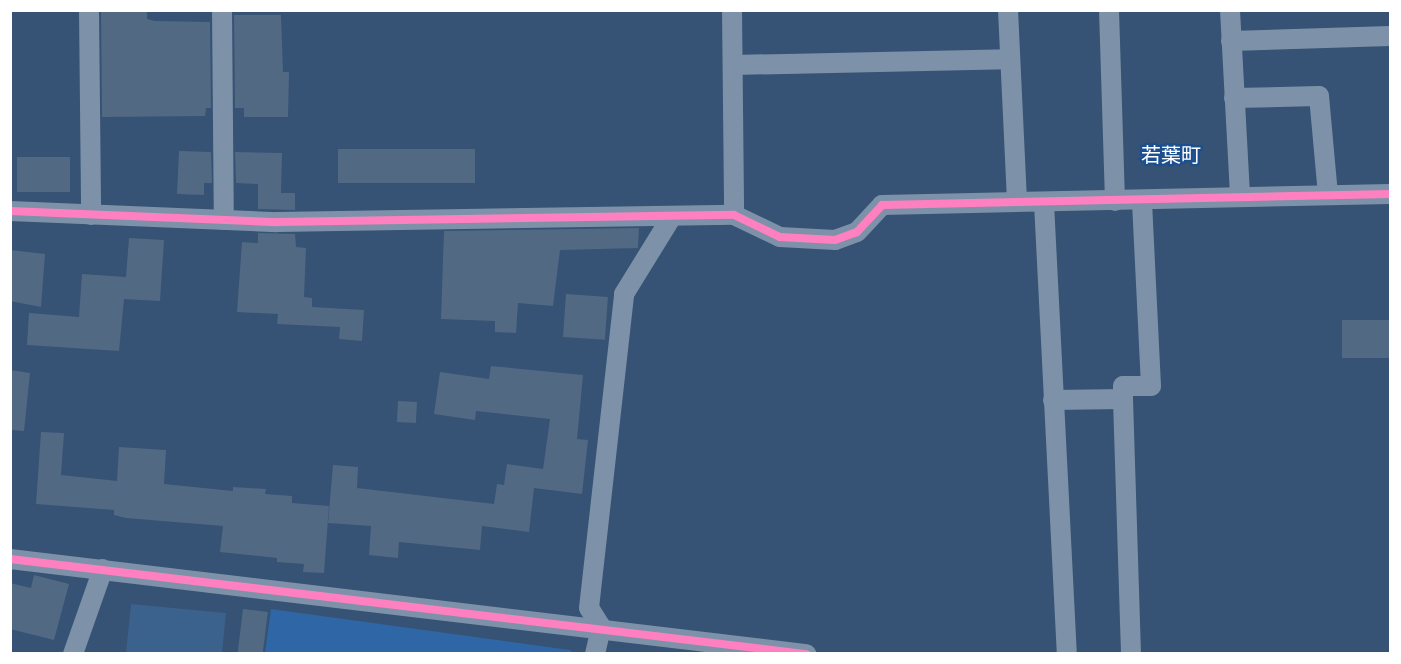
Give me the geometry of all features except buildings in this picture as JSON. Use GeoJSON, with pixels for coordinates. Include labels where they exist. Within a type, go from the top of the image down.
{"type":"FeatureCollection","features":[{"type":"Feature","properties":{"kind":"street"},"geometry":{"type":"LineString","coordinates":[[89,10],[91,215]]}},
{"type":"Feature","properties":{"kind":"street"},"geometry":{"type":"LineString","coordinates":[[222,10],[224,220]]}},
{"type":"Feature","properties":{"kind":"street"},"geometry":{"type":"LineString","coordinates":[[732,10],[734,215]]}},
{"type":"Feature","properties":{"kind":"street"},"geometry":{"type":"LineString","coordinates":[[1008,10],[1008,59],[1017,202]]}},
{"type":"Feature","properties":{"kind":"street"},"geometry":{"type":"LineString","coordinates":[[1108,10],[1115,201]]}},
{"type":"Feature","properties":{"kind":"street"},"geometry":{"type":"LineString","coordinates":[[1230,10],[1240,196]]}},
{"type":"Feature","properties":{"kind":"street"},"geometry":{"type":"LineString","coordinates":[[1231,41],[1390,36]]}},
{"type":"Feature","properties":{"kind":"street"},"geometry":{"type":"LineString","coordinates":[[733,65],[1008,59]]}},
{"type":"Feature","properties":{"kind":"street"},"geometry":{"type":"LineString","coordinates":[[1234,98],[1319,96],[1328,195]]}},
{"type":"Feature","properties":{"kind":"street"},"geometry":{"type":"LineString","coordinates":[[10,211],[224,220],[671,218],[734,215],[780,237],[835,240],[857,232],[882,205],[1390,194]]}},
{"type":"Feature","properties":{"kind":"street"},"geometry":{"type":"LineString","coordinates":[[1131,654],[1123,386],[1151,386],[1142,200]]}},
{"type":"Feature","properties":{"kind":"street"},"geometry":{"type":"LineString","coordinates":[[1044,202],[1067,654]]}},
{"type":"Feature","properties":{"kind":"street"},"geometry":{"type":"LineString","coordinates":[[595,654],[600,627],[589,608],[624,294],[671,218]]}},
{"type":"Feature","properties":{"kind":"street"},"geometry":{"type":"LineString","coordinates":[[1053,400],[1124,399]]}},
{"type":"Feature","properties":{"kind":"street"},"geometry":{"type":"LineString","coordinates":[[10,559],[600,627],[806,654]]}},
{"type":"Feature","properties":{"kind":"street"},"geometry":{"type":"LineString","coordinates":[[73,654],[103,569]]}},
{"type":"Feature","properties":{"kind":"shaded area"},"geometry":{"type":"Polygon","coordinates":[[[131,604],[226,613],[222,653],[126,653],[131,604]]]}},
{"type":"Feature","properties":{"kind":"shaded area"},"geometry":{"type":"Polygon","coordinates":[[[271,609],[570,650],[573,653],[265,653],[271,609]]]}},
{"type":"Feature","properties":{"kind":"cycle path"},"geometry":{"type":"LineString","coordinates":[[10,211],[277,222],[734,215],[780,237],[835,240],[857,232],[882,205],[1390,194]]}},
{"type":"Feature","properties":{"kind":"cycle path"},"geometry":{"type":"LineString","coordinates":[[10,559],[806,654]]}},
{"type":"Feature","properties":{"kind":"district","name":"若葉町"},"geometry":{"type":"Point","coordinates":[1171,155]}}]}
